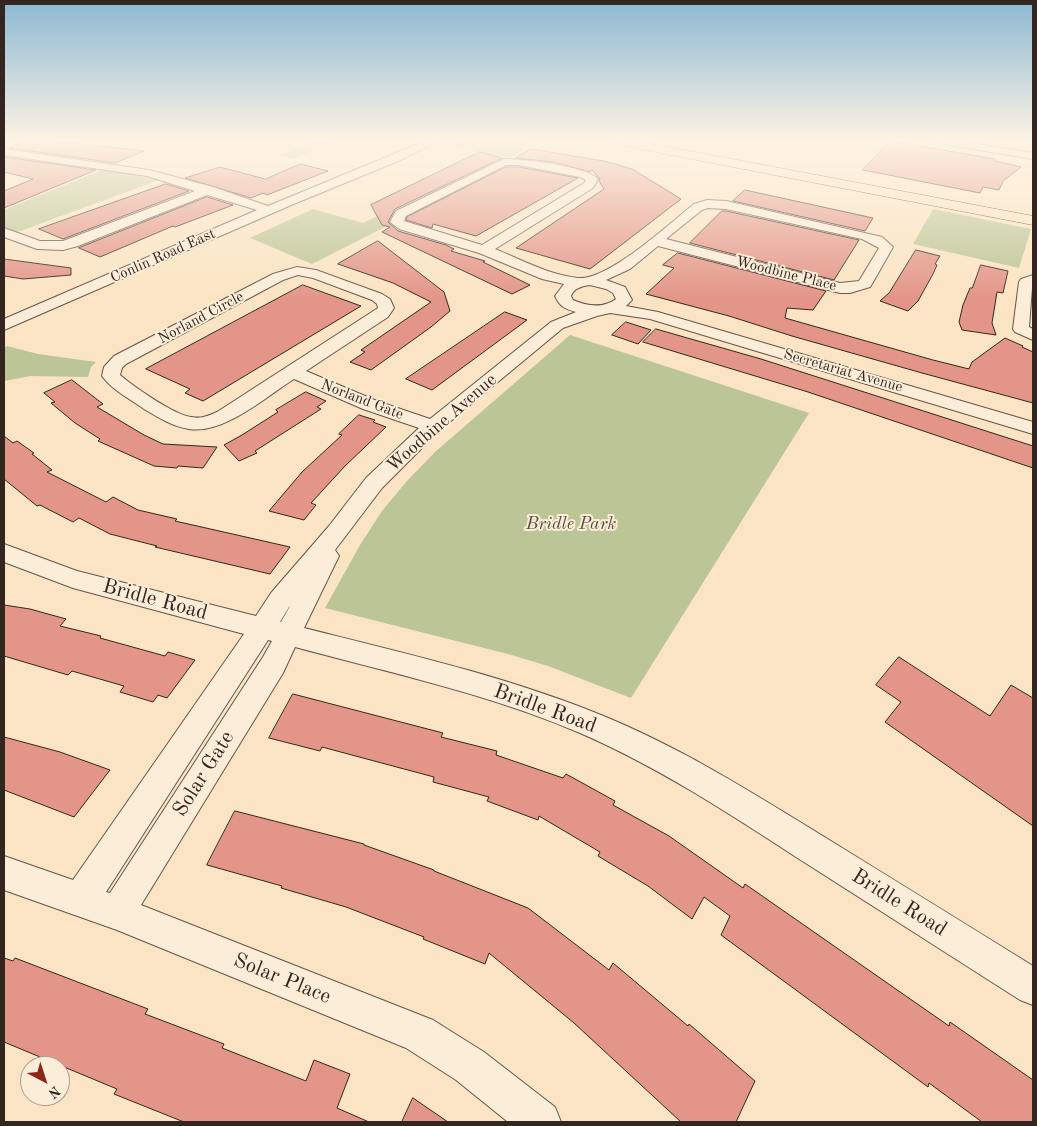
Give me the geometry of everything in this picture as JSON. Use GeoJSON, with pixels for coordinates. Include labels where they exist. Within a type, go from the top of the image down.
{"type":"FeatureCollection","features":[{"type":"Feature","properties":{"kind":"main road"},"geometry":{"type":"LineString","coordinates":[[891,194],[1033,221]]}},
{"type":"Feature","properties":{"kind":"main road"},"geometry":{"type":"LineString","coordinates":[[930,194],[1033,213]]}},
{"type":"Feature","properties":{"kind":"street"},"geometry":{"type":"LineString","coordinates":[[4,232],[44,247],[57,248],[200,194]]}},
{"type":"Feature","properties":{"kind":"street"},"geometry":{"type":"LineString","coordinates":[[220,194],[269,210]]}},
{"type":"Feature","properties":{"kind":"street","name":"Conlin Road East"},"geometry":{"type":"LineString","coordinates":[[4,325],[309,194]]}},
{"type":"Feature","properties":{"kind":"street"},"geometry":{"type":"LineString","coordinates":[[443,194],[398,217],[397,222],[404,226],[484,250],[546,276],[610,285],[619,300]]}},
{"type":"Feature","properties":{"kind":"street"},"geometry":{"type":"LineString","coordinates":[[484,250],[575,194]]}},
{"type":"Feature","properties":{"kind":"street","name":"Woodbine Place"},"geometry":{"type":"LineString","coordinates":[[565,297],[584,282],[625,266],[698,207],[708,204],[716,204],[866,236],[877,240],[886,247],[865,284],[850,288],[840,288],[656,241]]}},
{"type":"Feature","properties":{"kind":"street"},"geometry":{"type":"LineString","coordinates":[[619,300],[620,279],[625,266]]}},
{"type":"Feature","properties":{"kind":"street","name":"Norland Circle"},"geometry":{"type":"LineString","coordinates":[[297,271],[316,274],[377,297],[384,302],[386,308],[382,314],[300,367],[224,416],[203,424],[191,424],[175,420],[114,379],[111,371],[120,360],[287,273],[297,271]]}},
{"type":"Feature","properties":{"kind":"street"},"geometry":{"type":"LineString","coordinates":[[546,276],[565,297],[592,312]]}},
{"type":"Feature","properties":{"kind":"street"},"geometry":{"type":"LineString","coordinates":[[1033,278],[1026,282],[1021,329],[1033,335]]}},
{"type":"Feature","properties":{"kind":"street","name":"Woodbine Avenue"},"geometry":{"type":"LineString","coordinates":[[557,325],[558,316],[565,297]]}},
{"type":"Feature","properties":{"kind":"street","name":"Woodbine Avenue"},"geometry":{"type":"LineString","coordinates":[[276,631],[338,532],[374,483],[439,421],[557,325],[619,300]]}},
{"type":"Feature","properties":{"kind":"street","name":"Secretariat Avenue"},"geometry":{"type":"LineString","coordinates":[[619,300],[652,315],[1033,428]]}},
{"type":"Feature","properties":{"kind":"street","name":"Norland Gate"},"geometry":{"type":"LineString","coordinates":[[300,367],[370,405],[439,421]]}},
{"type":"Feature","properties":{"kind":"street","name":"Bridle Road"},"geometry":{"type":"LineString","coordinates":[[4,553],[73,579],[460,679],[541,704],[592,725],[668,762],[744,805],[1033,987]]}},
{"type":"Feature","properties":{"kind":"street","name":"Solar Gate"},"geometry":{"type":"LineString","coordinates":[[81,899],[276,631]]}},
{"type":"Feature","properties":{"kind":"street","name":"Solar Gate"},"geometry":{"type":"LineString","coordinates":[[117,913],[272,665],[276,631]]}},
{"type":"Feature","properties":{"kind":"street","name":"Solar Place"},"geometry":{"type":"LineString","coordinates":[[4,873],[81,899],[419,1034],[470,1066],[540,1122]]}},
{"type":"Feature","properties":{"kind":"green space"},"geometry":{"type":"Polygon","coordinates":[[[44,194],[122,194],[15,233],[4,228],[4,210],[44,194]]]}},
{"type":"Feature","properties":{"kind":"green space"},"geometry":{"type":"Polygon","coordinates":[[[313,209],[363,223],[377,216],[385,218],[387,226],[312,264],[250,238],[313,209]]]}},
{"type":"Feature","properties":{"kind":"green space"},"geometry":{"type":"Polygon","coordinates":[[[933,209],[1031,229],[1019,268],[913,244],[933,209]]]}},
{"type":"Feature","properties":{"kind":"green space","name":"Bridle Park"},"geometry":{"type":"Polygon","coordinates":[[[570,335],[809,413],[631,698],[548,666],[508,654],[325,608],[360,545],[382,511],[406,482],[435,452],[570,335]]]}},
{"type":"Feature","properties":{"kind":"green space"},"geometry":{"type":"Polygon","coordinates":[[[7,346],[38,354],[96,362],[91,367],[88,377],[31,376],[4,381],[4,348],[7,346]]]}},
{"type":"Feature","properties":{"kind":"building"},"geometry":{"type":"Polygon","coordinates":[[[4,194],[39,194],[4,208],[4,194]]]}},
{"type":"Feature","properties":{"kind":"building"},"geometry":{"type":"Polygon","coordinates":[[[139,194],[182,194],[63,239],[39,229],[139,194]]]}},
{"type":"Feature","properties":{"kind":"building"},"geometry":{"type":"Polygon","coordinates":[[[236,194],[262,194],[251,198],[236,194]]]}},
{"type":"Feature","properties":{"kind":"building"},"geometry":{"type":"Polygon","coordinates":[[[395,194],[427,194],[395,209],[388,222],[398,231],[446,245],[454,249],[451,251],[485,261],[483,262],[530,285],[512,294],[382,232],[390,227],[382,225],[371,205],[395,194]]]}},
{"type":"Feature","properties":{"kind":"building"},"geometry":{"type":"Polygon","coordinates":[[[453,194],[551,194],[476,236],[433,224],[432,228],[406,220],[407,217],[453,194]]]}},
{"type":"Feature","properties":{"kind":"building"},"geometry":{"type":"Polygon","coordinates":[[[597,194],[672,194],[681,199],[590,269],[516,248],[597,194]]]}},
{"type":"Feature","properties":{"kind":"building"},"geometry":{"type":"Polygon","coordinates":[[[741,194],[761,194],[873,218],[865,231],[733,201],[741,194]]]}},
{"type":"Feature","properties":{"kind":"building"},"geometry":{"type":"Polygon","coordinates":[[[207,197],[233,205],[175,227],[173,226],[100,257],[79,248],[207,197]]]}},
{"type":"Feature","properties":{"kind":"building"},"geometry":{"type":"Polygon","coordinates":[[[722,211],[859,240],[834,280],[690,243],[722,211]]]}},
{"type":"Feature","properties":{"kind":"building"},"geometry":{"type":"Polygon","coordinates":[[[378,241],[444,292],[450,311],[371,370],[350,362],[365,352],[361,350],[431,302],[393,283],[338,264],[378,241]]]}},
{"type":"Feature","properties":{"kind":"building"},"geometry":{"type":"Polygon","coordinates":[[[916,250],[940,256],[935,264],[937,265],[933,274],[918,301],[908,311],[880,301],[889,293],[916,250]]]}},
{"type":"Feature","properties":{"kind":"building"},"geometry":{"type":"Polygon","coordinates":[[[678,253],[826,291],[813,310],[787,308],[785,318],[933,360],[969,369],[972,362],[1005,338],[1033,352],[1033,403],[646,294],[674,268],[663,265],[678,253]]]}},
{"type":"Feature","properties":{"kind":"building"},"geometry":{"type":"Polygon","coordinates":[[[4,259],[71,268],[71,275],[23,279],[4,276],[4,259]]]}},
{"type":"Feature","properties":{"kind":"building"},"geometry":{"type":"Polygon","coordinates":[[[981,265],[1008,271],[1003,293],[997,292],[992,323],[996,335],[962,330],[959,322],[963,305],[981,265]]]}},
{"type":"Feature","properties":{"kind":"building"},"geometry":{"type":"Polygon","coordinates":[[[303,285],[361,306],[203,401],[185,393],[190,389],[146,369],[303,285]]]}},
{"type":"Feature","properties":{"kind":"building"},"geometry":{"type":"Polygon","coordinates":[[[505,312],[527,320],[432,390],[406,379],[505,312]]]}},
{"type":"Feature","properties":{"kind":"building"},"geometry":{"type":"Polygon","coordinates":[[[626,322],[651,330],[638,344],[612,335],[626,322]]]}},
{"type":"Feature","properties":{"kind":"building"},"geometry":{"type":"Polygon","coordinates":[[[656,329],[761,359],[1033,446],[1033,468],[808,392],[643,342],[656,329]]]}},
{"type":"Feature","properties":{"kind":"building"},"geometry":{"type":"Polygon","coordinates":[[[72,380],[103,404],[97,407],[163,444],[217,447],[203,468],[178,466],[177,468],[154,466],[98,441],[100,439],[75,423],[51,403],[55,402],[44,393],[72,380]]]}},
{"type":"Feature","properties":{"kind":"building"},"geometry":{"type":"Polygon","coordinates":[[[306,392],[326,401],[317,407],[321,409],[255,451],[257,453],[239,461],[224,445],[278,412],[276,410],[306,392]]]}},
{"type":"Feature","properties":{"kind":"building"},"geometry":{"type":"Polygon","coordinates":[[[359,415],[375,420],[373,422],[386,427],[345,466],[311,503],[316,505],[304,520],[269,511],[302,472],[342,435],[339,434],[359,415]]]}},
{"type":"Feature","properties":{"kind":"building"},"geometry":{"type":"Polygon","coordinates":[[[4,436],[13,443],[17,441],[34,453],[32,454],[52,470],[47,472],[106,502],[113,497],[138,510],[177,519],[175,521],[290,547],[270,574],[155,547],[157,546],[110,534],[79,518],[73,522],[40,505],[37,506],[4,479],[4,436]]]}},
{"type":"Feature","properties":{"kind":"building"},"geometry":{"type":"Polygon","coordinates":[[[4,605],[30,609],[66,619],[60,626],[101,636],[100,638],[165,656],[168,652],[195,660],[167,698],[158,695],[153,702],[120,692],[124,686],[72,671],[68,675],[4,656],[4,605]]]}},
{"type":"Feature","properties":{"kind":"building"},"geometry":{"type":"Polygon","coordinates":[[[899,657],[990,716],[1011,685],[1033,698],[1033,826],[885,722],[901,702],[876,685],[899,657]]]}},
{"type":"Feature","properties":{"kind":"building"},"geometry":{"type":"Polygon","coordinates":[[[293,694],[443,733],[441,737],[497,751],[496,755],[563,778],[566,774],[615,801],[613,805],[669,836],[743,888],[745,884],[949,1026],[950,1022],[1033,1080],[1033,1122],[982,1122],[929,1083],[928,1087],[721,935],[730,916],[704,897],[692,919],[648,886],[598,856],[600,852],[539,816],[538,820],[487,801],[489,797],[433,782],[434,777],[322,747],[320,751],[269,738],[293,694]]]}},
{"type":"Feature","properties":{"kind":"building"},"geometry":{"type":"Polygon","coordinates":[[[4,737],[60,752],[110,770],[74,817],[4,790],[4,737]]]}},
{"type":"Feature","properties":{"kind":"building"},"geometry":{"type":"Polygon","coordinates":[[[235,811],[364,844],[528,908],[609,970],[613,963],[688,1026],[689,1024],[755,1081],[736,1122],[681,1122],[574,1023],[489,953],[485,964],[423,939],[424,937],[346,907],[281,888],[282,886],[207,865],[235,811]]]}},
{"type":"Feature","properties":{"kind":"building"},"geometry":{"type":"Polygon","coordinates":[[[4,958],[13,961],[15,958],[148,1009],[145,1014],[224,1044],[222,1048],[306,1081],[314,1060],[350,1074],[337,1108],[369,1122],[184,1122],[114,1094],[117,1089],[70,1069],[70,1056],[38,1056],[4,1042],[4,958]]]}},
{"type":"Feature","properties":{"kind":"building"},"geometry":{"type":"Polygon","coordinates":[[[413,1098],[448,1122],[402,1122],[413,1098]]]}}]}
